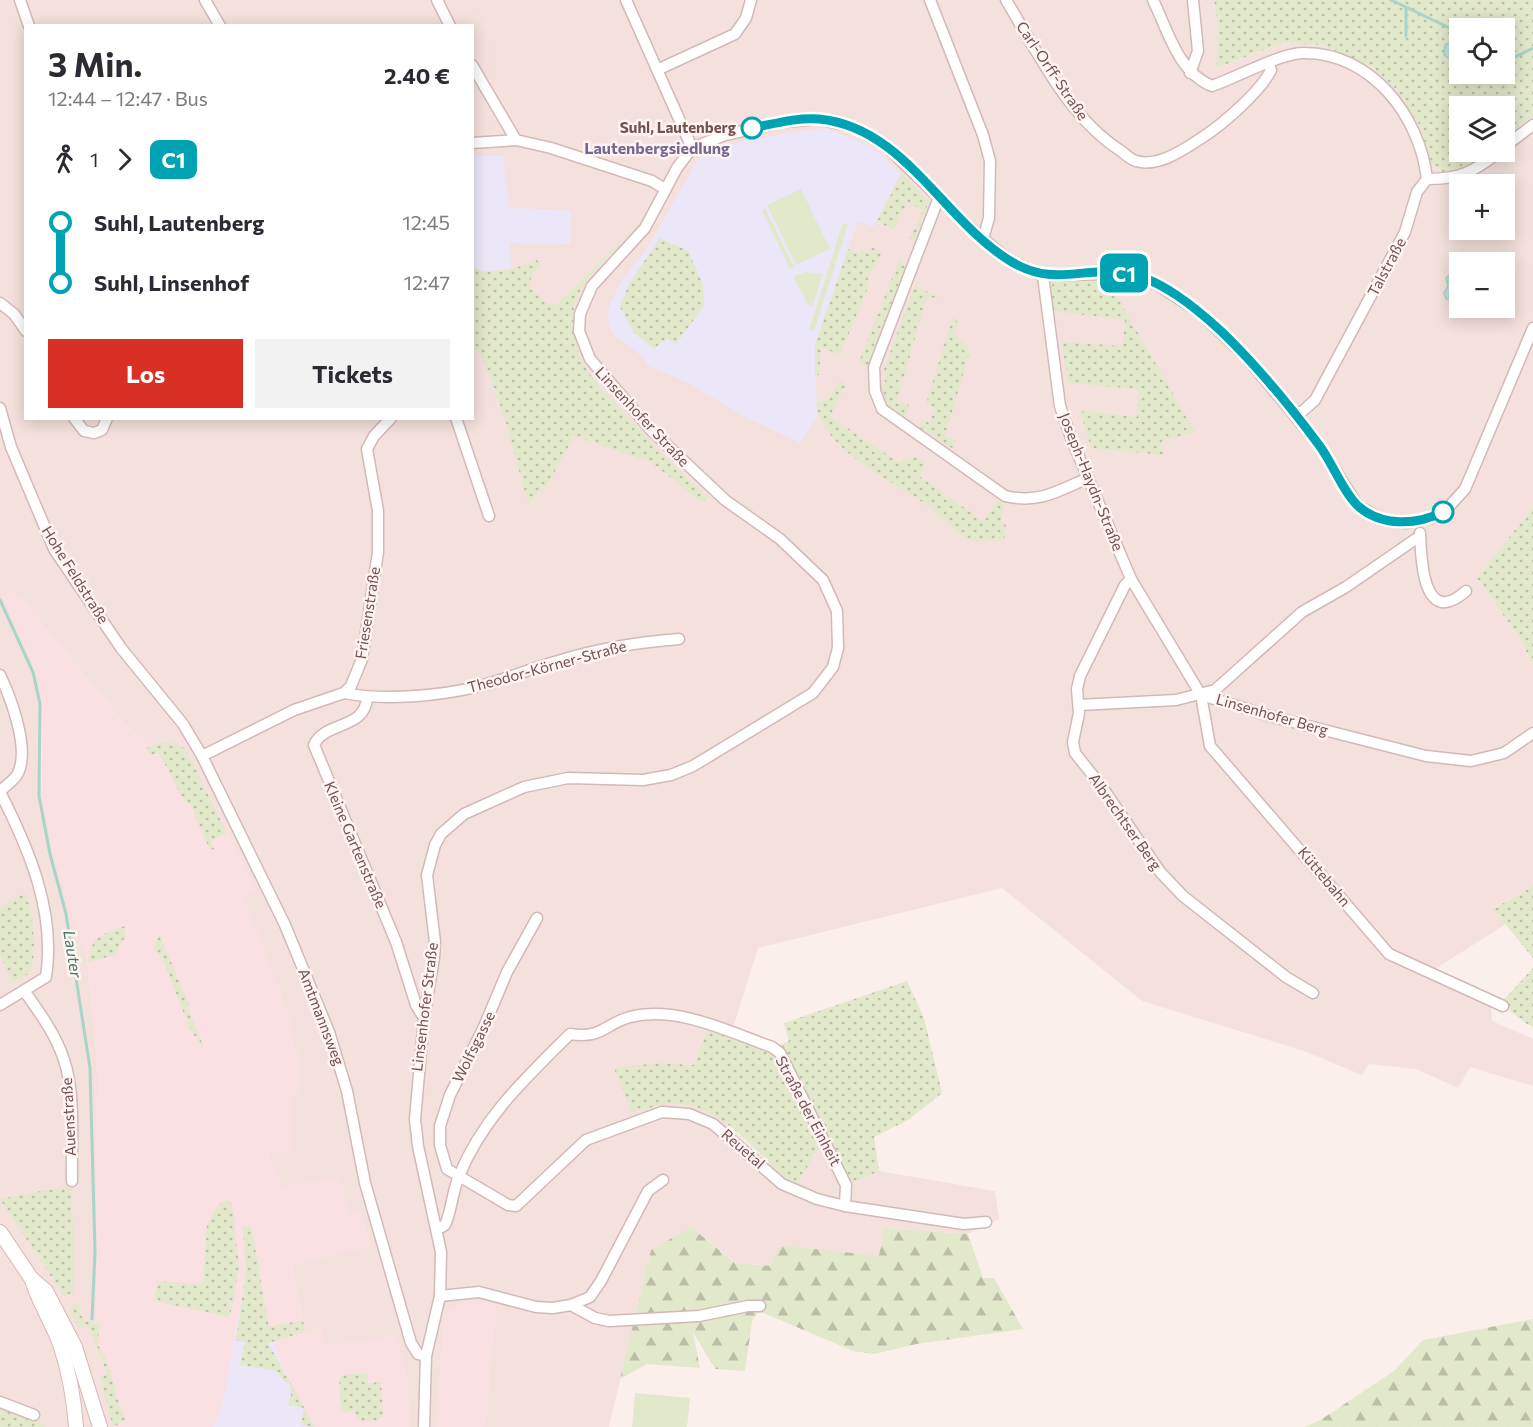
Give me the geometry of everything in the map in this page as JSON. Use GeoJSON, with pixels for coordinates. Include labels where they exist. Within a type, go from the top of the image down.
{"type":"FeatureCollection","features":[{"type":"Feature","properties":{"kind":"main road"},"geometry":{"type":"LineString","coordinates":[[0,1232],[31,1278],[46,1291],[75,1347],[100,1427]]}},
{"type":"Feature","properties":{"kind":"main road"},"geometry":{"type":"LineString","coordinates":[[31,1278],[37,1298],[60,1343],[73,1397],[76,1427]]}},
{"type":"Feature","properties":{"kind":"street"},"geometry":{"type":"LineString","coordinates":[[20,0],[28,24]]}},
{"type":"Feature","properties":{"kind":"street"},"geometry":{"type":"LineString","coordinates":[[205,0],[219,24]]}},
{"type":"Feature","properties":{"kind":"street"},"geometry":{"type":"LineString","coordinates":[[437,0],[449,24]]}},
{"type":"Feature","properties":{"kind":"street"},"geometry":{"type":"LineString","coordinates":[[626,0],[692,148],[752,128],[819,119],[856,128],[885,145],[982,239],[1010,261],[1043,276],[1125,273],[1156,284],[1180,299],[1221,331],[1246,357],[1320,446],[1358,506],[1383,520],[1405,523],[1419,521],[1444,512],[1465,489],[1533,328]]}},
{"type":"Feature","properties":{"kind":"street"},"geometry":{"type":"LineString","coordinates":[[657,70],[735,34],[746,18],[751,0]]}},
{"type":"Feature","properties":{"kind":"street"},"geometry":{"type":"LineString","coordinates":[[930,0],[983,135],[990,161],[989,218],[982,239]]}},
{"type":"Feature","properties":{"kind":"street","name":"Carl-Orff-Straße"},"geometry":{"type":"LineString","coordinates":[[1006,0],[1067,99],[1094,132],[1136,161],[1157,161],[1185,149],[1215,130],[1261,85],[1271,70],[1269,63]]}},
{"type":"Feature","properties":{"kind":"street"},"geometry":{"type":"LineString","coordinates":[[1153,0],[1184,67],[1198,80],[1212,86],[1301,52],[1330,56],[1366,70],[1396,102],[1417,135],[1425,161],[1427,179],[1451,179],[1474,171],[1486,162]]}},
{"type":"Feature","properties":{"kind":"street"},"geometry":{"type":"LineString","coordinates":[[1190,73],[1198,51],[1193,0]]}},
{"type":"Feature","properties":{"kind":"street"},"geometry":{"type":"LineString","coordinates":[[474,68],[516,140]]}},
{"type":"Feature","properties":{"kind":"street"},"geometry":{"type":"LineString","coordinates":[[1515,139],[1533,125]]}},
{"type":"Feature","properties":{"kind":"street"},"geometry":{"type":"LineString","coordinates":[[474,143],[516,140],[551,148],[652,181],[665,189]]}},
{"type":"Feature","properties":{"kind":"street","name":"Linsenhofer Straße"},"geometry":{"type":"LineString","coordinates":[[424,1427],[426,1356],[440,1296],[441,1252],[416,1133],[416,1092],[435,942],[427,874],[435,845],[453,821],[479,805],[547,781],[591,778],[643,780],[681,772],[813,693],[832,666],[838,648],[837,611],[823,579],[786,544],[730,505],[694,473],[608,383],[590,359],[579,331],[584,300],[592,286],[645,228],[665,189],[692,148]]}},
{"type":"Feature","properties":{"kind":"street","name":"Talstraße"},"geometry":{"type":"LineString","coordinates":[[1296,417],[1315,400],[1406,232],[1417,192],[1427,179]]}},
{"type":"Feature","properties":{"kind":"street"},"geometry":{"type":"LineString","coordinates":[[939,197],[874,367],[877,399],[882,409],[1005,496],[1024,501],[1036,499],[1088,478]]}},
{"type":"Feature","properties":{"kind":"street","name":"Joseph-Haydn-Straße"},"geometry":{"type":"LineString","coordinates":[[1043,276],[1060,406],[1131,579],[1201,695]]}},
{"type":"Feature","properties":{"kind":"street"},"geometry":{"type":"LineString","coordinates":[[0,303],[14,314],[24,328]]}},
{"type":"Feature","properties":{"kind":"street","name":"Hohe Feldstraße"},"geometry":{"type":"LineString","coordinates":[[0,408],[11,447],[54,549],[121,648],[183,724]]}},
{"type":"Feature","properties":{"kind":"street"},"geometry":{"type":"LineString","coordinates":[[76,420],[84,431],[94,433],[102,430],[106,420]]}},
{"type":"Feature","properties":{"kind":"street","name":"Friesenstraße"},"geometry":{"type":"LineString","coordinates":[[344,693],[356,677],[362,659],[378,552],[378,511],[367,449],[374,436],[389,420]]}},
{"type":"Feature","properties":{"kind":"street"},"geometry":{"type":"LineString","coordinates":[[457,420],[489,516]]}},
{"type":"Feature","properties":{"kind":"street"},"geometry":{"type":"LineString","coordinates":[[0,443],[11,447]]}},
{"type":"Feature","properties":{"kind":"street"},"geometry":{"type":"LineString","coordinates":[[1419,521],[1421,572],[1427,587],[1437,599],[1446,603],[1453,603],[1466,591]]}},
{"type":"Feature","properties":{"kind":"street","name":"Linsenhofer Berg"},"geometry":{"type":"LineString","coordinates":[[1201,695],[1215,690],[1302,612],[1346,587],[1420,537]]}},
{"type":"Feature","properties":{"kind":"street"},"geometry":{"type":"LineString","coordinates":[[1131,579],[1125,585],[1080,676],[1077,689],[1079,705],[1176,700],[1201,695]]}},
{"type":"Feature","properties":{"kind":"street","name":"Theodor-Körner-Straße"},"geometry":{"type":"LineString","coordinates":[[344,693],[367,697],[448,692],[480,686],[569,658],[628,644],[679,639]]}},
{"type":"Feature","properties":{"kind":"street"},"geometry":{"type":"LineString","coordinates":[[0,675],[15,710],[21,758],[17,775],[0,792],[39,884],[49,937],[46,977],[25,992],[0,1005]]}},
{"type":"Feature","properties":{"kind":"street"},"geometry":{"type":"LineString","coordinates":[[202,756],[294,710],[344,693]]}},
{"type":"Feature","properties":{"kind":"street","name":"Linsenhofer Berg"},"geometry":{"type":"LineString","coordinates":[[1201,695],[1277,718],[1426,756],[1471,762],[1504,753],[1533,733]]}},
{"type":"Feature","properties":{"kind":"street","name":"Küttebahn"},"geometry":{"type":"LineString","coordinates":[[1201,695],[1210,746],[1340,894],[1377,942],[1389,954],[1503,1006]]}},
{"type":"Feature","properties":{"kind":"street","name":"Kleine Gartenstraße"},"geometry":{"type":"LineString","coordinates":[[367,697],[367,708],[362,715],[318,738],[314,746],[396,942],[416,1005],[424,1018]]}},
{"type":"Feature","properties":{"kind":"street","name":"Albrechtser Berg"},"geometry":{"type":"LineString","coordinates":[[1079,705],[1073,742],[1075,753],[1102,787],[1161,873],[1183,896],[1286,977],[1313,993]]}},
{"type":"Feature","properties":{"kind":"street","name":"Amtmannsweg"},"geometry":{"type":"LineString","coordinates":[[183,724],[202,756],[285,925],[330,1032],[347,1091],[365,1183],[411,1343],[418,1354],[426,1356]]}},
{"type":"Feature","properties":{"kind":"street","name":"Wolfsgasse"},"geometry":{"type":"LineString","coordinates":[[458,1178],[447,1169],[440,1145],[440,1126],[450,1095],[483,1029],[507,972],[537,918]]}},
{"type":"Feature","properties":{"kind":"street","name":"Auenstraße"},"geometry":{"type":"LineString","coordinates":[[25,992],[56,1040],[68,1073],[72,1181]]}},
{"type":"Feature","properties":{"kind":"street","name":"Straße der Einheit"},"geometry":{"type":"LineString","coordinates":[[458,1178],[480,1132],[508,1094],[570,1034],[596,1035],[629,1017],[660,1013],[698,1021],[772,1047],[780,1053],[846,1185],[846,1206]]}},
{"type":"Feature","properties":{"kind":"street","name":"Reuetal"},"geometry":{"type":"LineString","coordinates":[[458,1178],[516,1206],[543,1177],[586,1140],[662,1112],[689,1114],[714,1124],[782,1184],[818,1199],[846,1206],[964,1224],[986,1222]]}},
{"type":"Feature","properties":{"kind":"street"},"geometry":{"type":"LineString","coordinates":[[438,1229],[446,1225],[449,1218],[458,1178]]}},
{"type":"Feature","properties":{"kind":"street"},"geometry":{"type":"LineString","coordinates":[[440,1296],[479,1292],[536,1307],[553,1308],[571,1305],[590,1297],[602,1281],[648,1191],[663,1180]]}},
{"type":"Feature","properties":{"kind":"street"},"geometry":{"type":"LineString","coordinates":[[571,1305],[595,1318],[609,1321],[699,1316],[748,1306],[760,1306]]}},
{"type":"Feature","properties":{"kind":"street"},"geometry":{"type":"LineString","coordinates":[[0,1402],[34,1415]]}},
{"type":"Feature","properties":{"kind":"shaded area"},"geometry":{"type":"Polygon","coordinates":[[[0,0],[1214,0],[1218,33],[1217,68],[1283,43],[1322,45],[1372,67],[1396,89],[1420,126],[1431,162],[1468,165],[1472,162],[1515,162],[1515,130],[1533,116],[1533,507],[1477,578],[1521,640],[1533,666],[1533,886],[1494,908],[1506,924],[1435,969],[1428,977],[1491,1006],[1492,1021],[1533,1039],[1533,1086],[1470,1067],[1458,1088],[1416,1069],[1369,1064],[1362,1075],[1304,1051],[1142,1001],[1002,888],[758,948],[733,1028],[710,1021],[694,1065],[659,1063],[672,1103],[696,1107],[719,1117],[785,1179],[825,1135],[850,1183],[879,1171],[995,1191],[999,1219],[968,1234],[884,1228],[880,1257],[779,1245],[772,1266],[736,1263],[691,1227],[651,1251],[609,1427],[485,1427],[496,1304],[444,1322],[436,1427],[410,1427],[407,1378],[324,1346],[305,1332],[292,1266],[370,1245],[349,1212],[282,1188],[267,1152],[292,1150],[292,1093],[299,1092],[300,1060],[292,1041],[290,1018],[243,897],[256,891],[186,749],[172,742],[150,746],[121,720],[23,601],[8,592],[3,596],[36,671],[41,693],[40,779],[53,853],[87,958],[98,1069],[97,1338],[115,1427],[0,1427],[0,0]]]}},
{"type":"Feature","properties":{"kind":"shaded area"},"geometry":{"type":"Polygon","coordinates":[[[825,128],[872,147],[901,173],[873,227],[858,221],[815,345],[817,418],[800,443],[739,414],[692,385],[647,365],[643,357],[613,334],[609,326],[608,309],[620,283],[649,245],[698,159],[710,151],[750,139],[825,128]]]}},
{"type":"Feature","properties":{"kind":"shaded area"},"geometry":{"type":"Polygon","coordinates":[[[474,156],[503,156],[509,208],[571,210],[570,244],[510,243],[511,268],[482,272],[474,267],[474,156]]]}},
{"type":"Feature","properties":{"kind":"shaded area"},"geometry":{"type":"Polygon","coordinates":[[[8,592],[23,601],[121,720],[150,746],[172,742],[184,746],[228,829],[256,891],[244,897],[290,1018],[292,1041],[300,1060],[299,1093],[292,1093],[292,1150],[267,1153],[282,1187],[340,1177],[349,1212],[361,1210],[370,1245],[292,1266],[305,1332],[321,1328],[325,1346],[396,1336],[407,1378],[410,1427],[115,1427],[97,1338],[98,1069],[87,958],[53,853],[42,796],[41,693],[36,671],[3,595],[8,592]]]}},
{"type":"Feature","properties":{"kind":"shaded area"},"geometry":{"type":"Polygon","coordinates":[[[251,1226],[269,1328],[284,1370],[315,1427],[213,1427],[218,1418],[226,1388],[246,1272],[243,1228],[251,1226]]]}},
{"type":"Feature","properties":{"kind":"shaded area"},"geometry":{"type":"Polygon","coordinates":[[[465,1300],[496,1303],[485,1427],[436,1427],[444,1322],[448,1313],[465,1300]]]}},
{"type":"Feature","properties":{"kind":"green space"},"geometry":{"type":"Polygon","coordinates":[[[1214,0],[1533,0],[1533,116],[1515,130],[1515,96],[1449,96],[1449,162],[1472,162],[1444,173],[1431,162],[1420,126],[1396,89],[1372,67],[1322,45],[1283,43],[1216,68],[1218,33],[1214,0]]]}},
{"type":"Feature","properties":{"kind":"green space"},"geometry":{"type":"Polygon","coordinates":[[[902,174],[929,201],[914,242],[909,239],[923,211],[908,202],[893,230],[877,221],[902,174]]]}},
{"type":"Feature","properties":{"kind":"green space"},"geometry":{"type":"Polygon","coordinates":[[[801,189],[830,249],[796,265],[767,205],[801,189]]]}},
{"type":"Feature","properties":{"kind":"green space"},"geometry":{"type":"Polygon","coordinates":[[[765,208],[794,267],[790,269],[762,210],[765,208]]]}},
{"type":"Feature","properties":{"kind":"green space"},"geometry":{"type":"Polygon","coordinates":[[[843,223],[848,225],[814,331],[809,330],[843,223]]]}},
{"type":"Feature","properties":{"kind":"green space"},"geometry":{"type":"Polygon","coordinates":[[[660,238],[688,251],[703,284],[704,306],[676,344],[667,338],[654,349],[634,333],[620,307],[629,284],[660,238]]]}},
{"type":"Feature","properties":{"kind":"green space"},"geometry":{"type":"Polygon","coordinates":[[[618,243],[621,246],[590,277],[577,298],[573,322],[579,354],[589,373],[604,391],[663,454],[710,498],[701,502],[651,462],[574,436],[548,484],[528,503],[503,412],[479,350],[474,350],[474,267],[496,272],[537,260],[541,265],[532,274],[529,287],[545,302],[556,305],[618,243]]]}},
{"type":"Feature","properties":{"kind":"green space"},"geometry":{"type":"Polygon","coordinates":[[[871,247],[882,252],[875,269],[872,269],[866,284],[869,285],[840,355],[821,347],[819,375],[815,376],[815,345],[848,249],[859,253],[861,250],[868,252],[871,247]]]}},
{"type":"Feature","properties":{"kind":"green space"},"geometry":{"type":"Polygon","coordinates":[[[899,260],[908,265],[870,367],[859,362],[899,260]]]}},
{"type":"Feature","properties":{"kind":"green space"},"geometry":{"type":"Polygon","coordinates":[[[805,272],[823,274],[813,305],[809,306],[793,277],[805,272]]]}},
{"type":"Feature","properties":{"kind":"green space"},"geometry":{"type":"Polygon","coordinates":[[[1107,279],[1195,432],[1162,441],[1164,455],[1091,448],[1080,411],[1137,417],[1139,389],[1068,383],[1062,342],[1123,346],[1125,320],[1051,311],[1051,286],[1055,281],[1107,279]]]}},
{"type":"Feature","properties":{"kind":"green space"},"geometry":{"type":"Polygon","coordinates":[[[915,285],[943,300],[927,296],[897,401],[909,405],[905,419],[912,420],[906,425],[888,411],[877,386],[885,384],[884,369],[915,285]]]}},
{"type":"Feature","properties":{"kind":"green space"},"geometry":{"type":"Polygon","coordinates":[[[953,316],[959,324],[954,332],[970,351],[945,436],[956,440],[953,449],[925,429],[922,435],[919,430],[922,420],[930,422],[935,408],[926,404],[953,316]]]}},
{"type":"Feature","properties":{"kind":"green space"},"geometry":{"type":"Polygon","coordinates":[[[840,380],[846,385],[830,416],[898,462],[916,457],[926,463],[919,476],[983,521],[998,500],[1005,502],[1001,523],[1006,525],[1004,541],[980,541],[967,538],[928,506],[844,449],[821,419],[816,402],[828,399],[840,380]]]}},
{"type":"Feature","properties":{"kind":"green space"},"geometry":{"type":"Polygon","coordinates":[[[1533,507],[1533,666],[1521,640],[1477,578],[1533,507]]]}},
{"type":"Feature","properties":{"kind":"green space"},"geometry":{"type":"Polygon","coordinates":[[[172,742],[186,749],[227,833],[211,841],[214,849],[210,850],[190,804],[184,801],[159,753],[150,755],[146,748],[159,743],[172,742]]]}},
{"type":"Feature","properties":{"kind":"green space"},"geometry":{"type":"Polygon","coordinates":[[[1533,886],[1533,958],[1493,909],[1533,886]]]}},
{"type":"Feature","properties":{"kind":"green space"},"geometry":{"type":"Polygon","coordinates":[[[26,893],[32,921],[34,957],[29,973],[12,982],[0,954],[0,907],[26,893]]]}},
{"type":"Feature","properties":{"kind":"green space"},"geometry":{"type":"Polygon","coordinates":[[[125,926],[125,937],[115,955],[88,962],[92,946],[99,937],[125,926]]]}},
{"type":"Feature","properties":{"kind":"green space"},"geometry":{"type":"Polygon","coordinates":[[[159,934],[189,1004],[187,1005],[205,1051],[190,1029],[163,960],[154,950],[159,934]]]}},
{"type":"Feature","properties":{"kind":"green space"},"geometry":{"type":"Polygon","coordinates":[[[1533,968],[1533,1027],[1500,1004],[1533,968]]]}},
{"type":"Feature","properties":{"kind":"green space"},"geometry":{"type":"Polygon","coordinates":[[[907,981],[924,1018],[942,1093],[908,1120],[874,1137],[879,1171],[850,1184],[825,1136],[797,1185],[785,1179],[734,1130],[705,1111],[672,1104],[631,1112],[614,1068],[659,1063],[694,1065],[710,1021],[780,1045],[789,1041],[784,1023],[907,981]]]}},
{"type":"Feature","properties":{"kind":"green space"},"geometry":{"type":"Polygon","coordinates":[[[72,1185],[74,1292],[64,1296],[0,1199],[72,1185]]]}},
{"type":"Feature","properties":{"kind":"green space"},"geometry":{"type":"Polygon","coordinates":[[[228,1200],[232,1205],[239,1266],[230,1317],[154,1301],[157,1281],[203,1284],[207,1224],[220,1203],[228,1200]]]}},
{"type":"Feature","properties":{"kind":"green space"},"geometry":{"type":"Polygon","coordinates":[[[251,1226],[269,1327],[303,1320],[305,1332],[268,1343],[315,1427],[301,1425],[304,1408],[287,1405],[291,1396],[290,1383],[284,1382],[276,1371],[240,1365],[245,1342],[236,1340],[246,1272],[243,1228],[251,1226]]]}},
{"type":"Feature","properties":{"kind":"green space"},"geometry":{"type":"Polygon","coordinates":[[[691,1227],[735,1263],[771,1266],[779,1245],[879,1256],[884,1228],[968,1234],[983,1278],[994,1278],[1023,1329],[916,1344],[874,1354],[853,1351],[759,1311],[752,1321],[745,1371],[715,1369],[693,1332],[700,1368],[647,1364],[620,1379],[651,1250],[691,1227]]]}},
{"type":"Feature","properties":{"kind":"green space"},"geometry":{"type":"Polygon","coordinates":[[[78,1302],[83,1320],[100,1325],[97,1344],[107,1362],[126,1420],[113,1427],[100,1377],[107,1374],[88,1325],[79,1328],[69,1310],[78,1302]]]}},
{"type":"Feature","properties":{"kind":"green space"},"geometry":{"type":"Polygon","coordinates":[[[1533,1319],[1533,1427],[1305,1427],[1322,1419],[1394,1371],[1423,1340],[1533,1319]]]}},
{"type":"Feature","properties":{"kind":"green space"},"geometry":{"type":"Polygon","coordinates":[[[367,1373],[368,1383],[381,1382],[383,1417],[379,1418],[379,1421],[361,1422],[361,1419],[356,1419],[355,1411],[341,1412],[339,1378],[342,1378],[341,1375],[367,1373]]]}},
{"type":"Feature","properties":{"kind":"green space"},"geometry":{"type":"Polygon","coordinates":[[[635,1393],[690,1398],[687,1427],[632,1427],[635,1393]]]}},
{"type":"Feature","properties":{"kind":"green space"},"geometry":{"type":"Polygon","coordinates":[[[0,1408],[42,1424],[45,1427],[0,1427],[0,1408]]]}},
{"type":"Feature","properties":{"kind":"water"},"geometry":{"type":"Polygon","coordinates":[[[1449,43],[1449,59],[1444,55],[1445,45],[1449,43]]]}},
{"type":"Feature","properties":{"kind":"water"},"geometry":{"type":"Polygon","coordinates":[[[1449,275],[1449,299],[1446,299],[1444,293],[1448,286],[1446,278],[1449,275]]]}},
{"type":"Feature","properties":{"kind":"waterway"},"geometry":{"type":"LineString","coordinates":[[1391,0],[1449,28]]}},
{"type":"Feature","properties":{"kind":"waterway"},"geometry":{"type":"LineString","coordinates":[[1406,8],[1406,36]]}},
{"type":"Feature","properties":{"kind":"waterway"},"geometry":{"type":"LineString","coordinates":[[1515,57],[1533,48]]}},
{"type":"Feature","properties":{"kind":"waterway","name":"Lauter"},"geometry":{"type":"LineString","coordinates":[[0,600],[33,672],[40,704],[39,796],[50,854],[66,914],[90,1068],[95,1252],[92,1319]]}},
{"type":"Feature","properties":{"kind":"bus line","name":"C1"},"geometry":{"type":"LineString","coordinates":[[752,128],[819,119],[856,128],[885,145],[969,227],[1010,261],[1043,276],[1112,272],[1125,273],[1156,284],[1199,312],[1246,357],[1320,446],[1358,506],[1383,520],[1405,523],[1432,518],[1443,512]]}},
{"type":"Feature","properties":{"kind":"place","name":"Suhl, Lautenberg"},"geometry":{"type":"Point","coordinates":[752,128]}},
{"type":"Feature","properties":{"kind":"district","name":"Lautenbergsiedlung"},"geometry":{"type":"Point","coordinates":[657,148]}}]}
